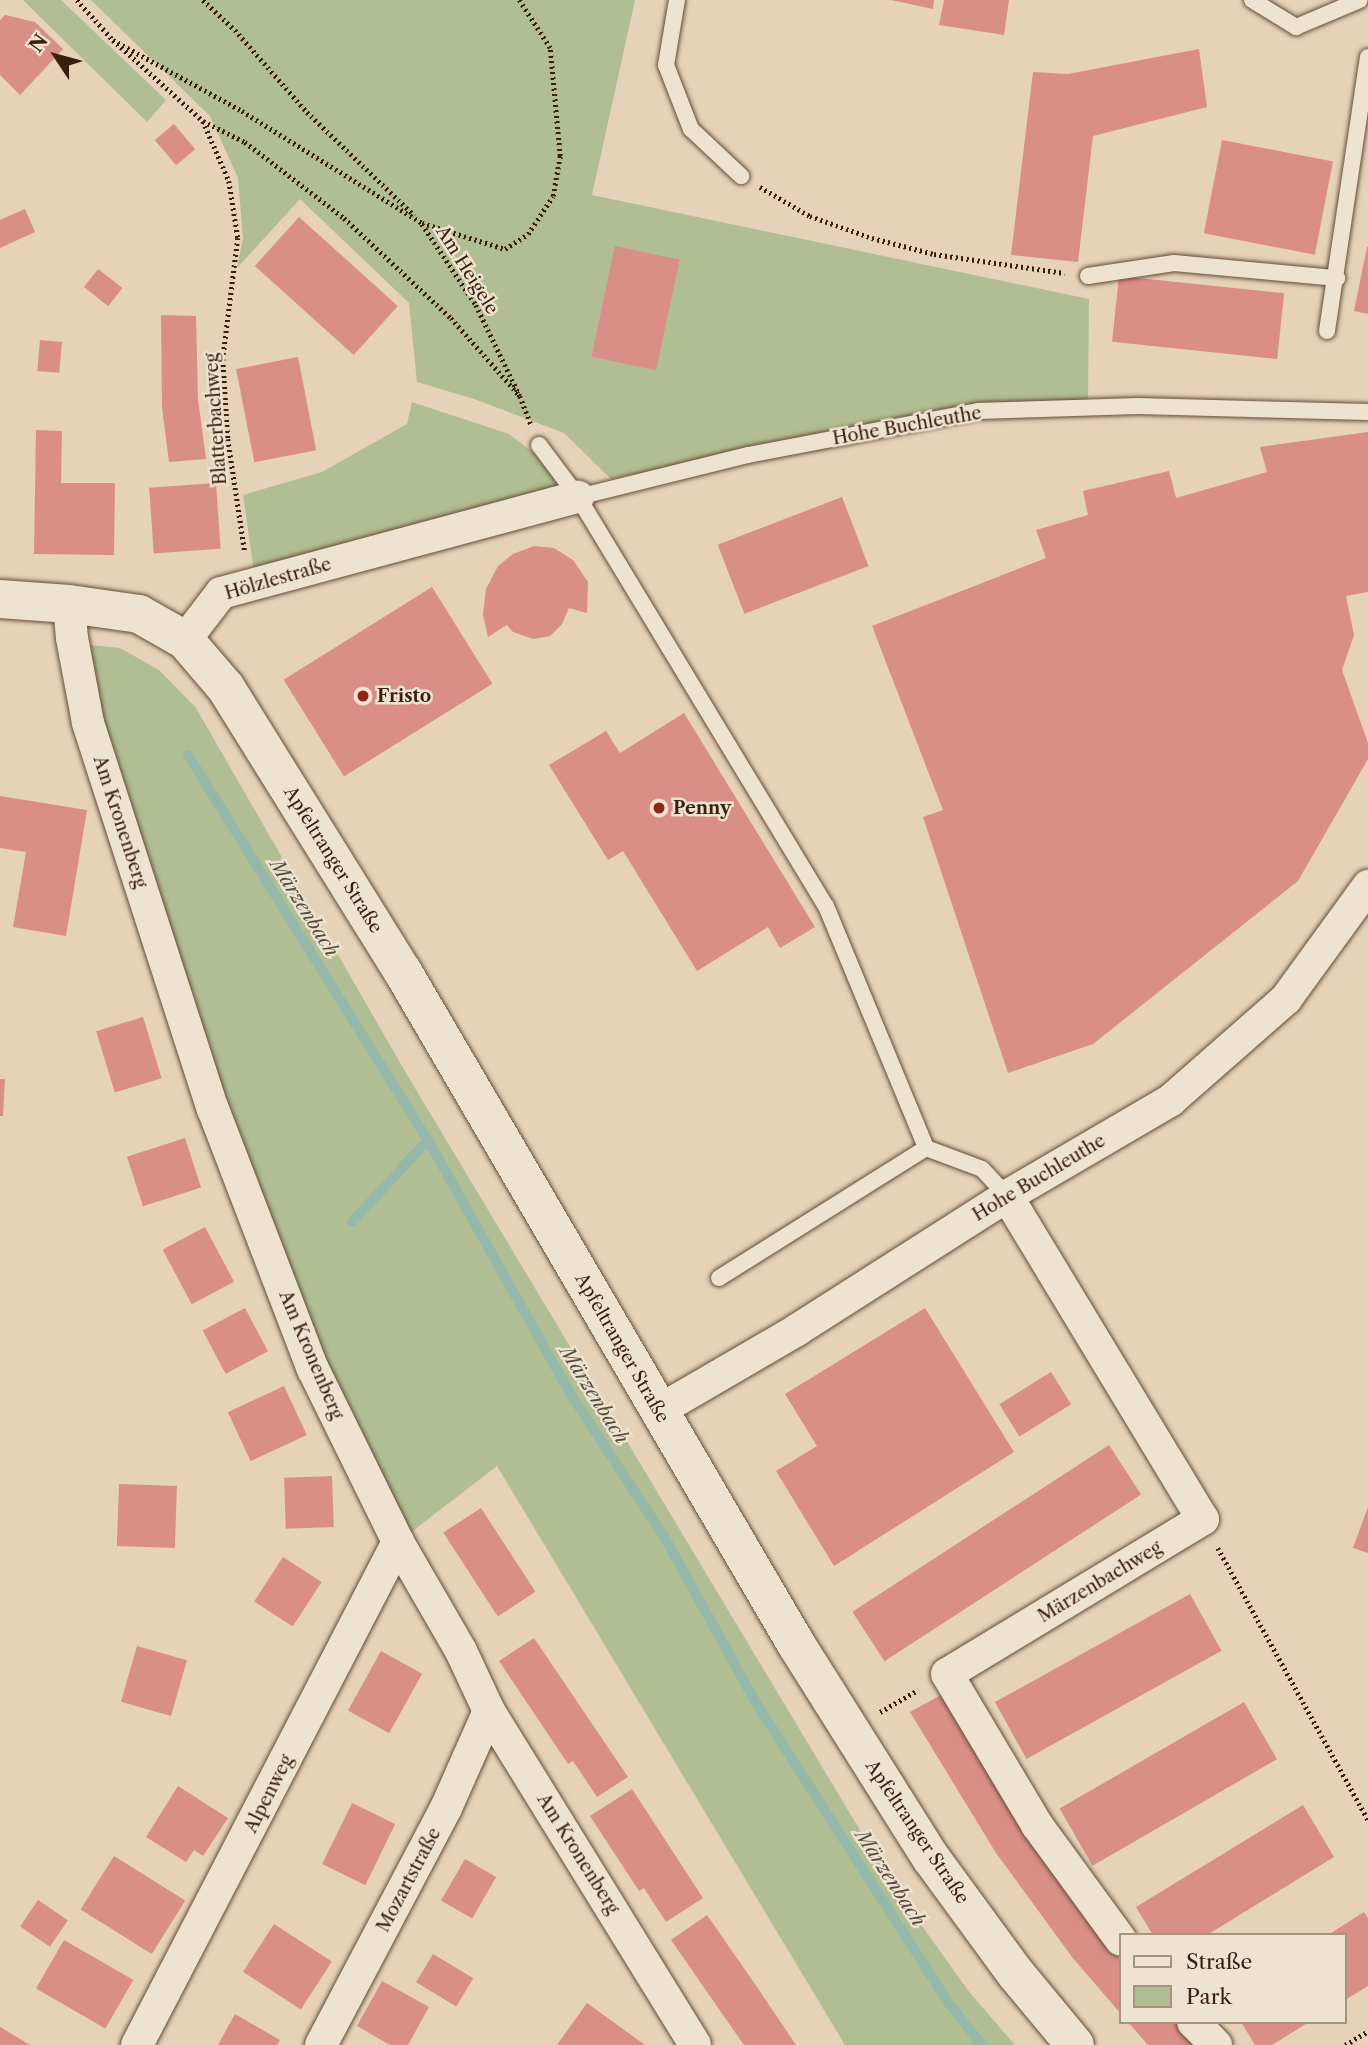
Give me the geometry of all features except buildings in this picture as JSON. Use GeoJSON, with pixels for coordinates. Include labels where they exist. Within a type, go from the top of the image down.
{"type":"FeatureCollection","features":[{"type":"Feature","properties":{"kind":"street","name":"Hölzlestraße"},"geometry":{"type":"LineString","coordinates":[[185,640],[221,593],[578,497]]}},
{"type":"Feature","properties":{"kind":"street"},"geometry":{"type":"LineString","coordinates":[[0,599],[69,604],[139,614],[185,640]]}},
{"type":"Feature","properties":{"kind":"street","name":"Am Kronenberg"},"geometry":{"type":"LineString","coordinates":[[69,604],[72,638],[88,723],[213,1109],[313,1369],[398,1542],[461,1651],[489,1711],[695,2045]]}},
{"type":"Feature","properties":{"kind":"street","name":"Apfeltranger Straße"},"geometry":{"type":"LineString","coordinates":[[185,640],[226,688],[404,972],[796,1644],[931,1858],[1016,1974],[1075,2045]]}},
{"type":"Feature","properties":{"kind":"street","name":"Hohe Buchleuthe"},"geometry":{"type":"LineString","coordinates":[[658,1411],[797,1330],[1007,1196],[1171,1100],[1286,999],[1368,886]]}},
{"type":"Feature","properties":{"kind":"street"},"geometry":{"type":"LineString","coordinates":[[1007,1196],[1203,1519]]}},
{"type":"Feature","properties":{"kind":"street","name":"Märzenbachweg"},"geometry":{"type":"LineString","coordinates":[[947,1674],[1203,1519]]}},
{"type":"Feature","properties":{"kind":"street","name":"Alpenweg"},"geometry":{"type":"LineString","coordinates":[[137,2045],[398,1542]]}},
{"type":"Feature","properties":{"kind":"street"},"geometry":{"type":"LineString","coordinates":[[947,1674],[1037,1825],[1120,1939]]}},
{"type":"Feature","properties":{"kind":"street","name":"Mozartstraße"},"geometry":{"type":"LineString","coordinates":[[321,2045],[446,1808],[489,1711]]}},
{"type":"Feature","properties":{"kind":"street"},"geometry":{"type":"LineString","coordinates":[[1196,2024],[1216,2045]]}},
{"type":"Feature","properties":{"kind":"lane"},"geometry":{"type":"LineString","coordinates":[[677,0],[666,65],[691,129],[741,176]]}},
{"type":"Feature","properties":{"kind":"lane"},"geometry":{"type":"LineString","coordinates":[[1252,0],[1296,27],[1360,0]]}},
{"type":"Feature","properties":{"kind":"lane"},"geometry":{"type":"LineString","coordinates":[[1327,331],[1368,57]]}},
{"type":"Feature","properties":{"kind":"lane"},"geometry":{"type":"LineString","coordinates":[[1088,276],[1174,263],[1337,278]]}},
{"type":"Feature","properties":{"kind":"lane","name":"Hohe Buchleuthe"},"geometry":{"type":"LineString","coordinates":[[578,497],[748,455],[978,411],[1138,407],[1368,412]]}},
{"type":"Feature","properties":{"kind":"lane"},"geometry":{"type":"LineString","coordinates":[[539,445],[578,497],[826,906],[926,1147],[982,1169],[1007,1196]]}},
{"type":"Feature","properties":{"kind":"lane"},"geometry":{"type":"LineString","coordinates":[[719,1278],[926,1147]]}},
{"type":"Feature","properties":{"kind":"path","name":"Blatterbachweg"},"geometry":{"type":"LineString","coordinates":[[77,0],[113,40],[203,121],[229,181],[238,238],[223,359],[228,439],[245,559],[221,593]]}},
{"type":"Feature","properties":{"kind":"path"},"geometry":{"type":"LineString","coordinates":[[203,0],[235,30],[307,112],[422,223]]}},
{"type":"Feature","properties":{"kind":"path","name":"Am Heigele"},"geometry":{"type":"LineString","coordinates":[[422,223],[505,249],[528,234],[553,196],[561,156],[550,48],[519,0]]}},
{"type":"Feature","properties":{"kind":"path"},"geometry":{"type":"LineString","coordinates":[[113,40],[242,111],[422,223]]}},
{"type":"Feature","properties":{"kind":"path","name":"Am Heigele"},"geometry":{"type":"LineString","coordinates":[[203,121],[245,142],[344,218],[451,318],[520,396],[476,305],[422,223]]}},
{"type":"Feature","properties":{"kind":"path"},"geometry":{"type":"LineString","coordinates":[[741,176],[810,216],[872,237],[934,254],[1088,276]]}},
{"type":"Feature","properties":{"kind":"path"},"geometry":{"type":"LineString","coordinates":[[1203,1519],[1368,1820]]}},
{"type":"Feature","properties":{"kind":"path"},"geometry":{"type":"LineString","coordinates":[[869,1718],[947,1674]]}},
{"type":"Feature","properties":{"kind":"path"},"geometry":{"type":"LineString","coordinates":[[1345,2045],[1368,2031]]}},
{"type":"Feature","properties":{"kind":"green space"},"geometry":{"type":"Polygon","coordinates":[[[23,0],[61,0],[166,100],[147,122],[23,0]]]}},
{"type":"Feature","properties":{"kind":"green space"},"geometry":{"type":"Polygon","coordinates":[[[91,0],[635,0],[592,195],[1089,299],[1088,401],[979,402],[611,479],[564,433],[474,399],[417,382],[409,303],[300,199],[237,268],[243,238],[238,178],[210,116],[91,0]]]}},
{"type":"Feature","properties":{"kind":"green space"},"geometry":{"type":"Polygon","coordinates":[[[412,402],[509,434],[534,453],[553,476],[558,495],[254,572],[243,495],[322,472],[407,424],[412,402]]]}},
{"type":"Feature","properties":{"kind":"green space"},"geometry":{"type":"Polygon","coordinates":[[[80,644],[120,648],[159,670],[196,708],[406,1073],[894,1887],[970,1993],[1015,2045],[845,2045],[497,1466],[410,1533],[328,1369],[224,1105],[80,644]]]}},
{"type":"Feature","properties":{"kind":"waterway","name":"Märzenbach"},"geometry":{"type":"LineString","coordinates":[[188,755],[428,1140],[570,1393],[665,1538],[756,1703],[948,2002],[982,2045]]}},
{"type":"Feature","properties":{"kind":"waterway"},"geometry":{"type":"LineString","coordinates":[[352,1222],[428,1140]]}},
{"type":"Feature","properties":{"kind":"place","name":"Fristo"},"geometry":{"type":"Point","coordinates":[363,696]}},
{"type":"Feature","properties":{"kind":"place","name":"Penny"},"geometry":{"type":"Point","coordinates":[659,808]}}]}
